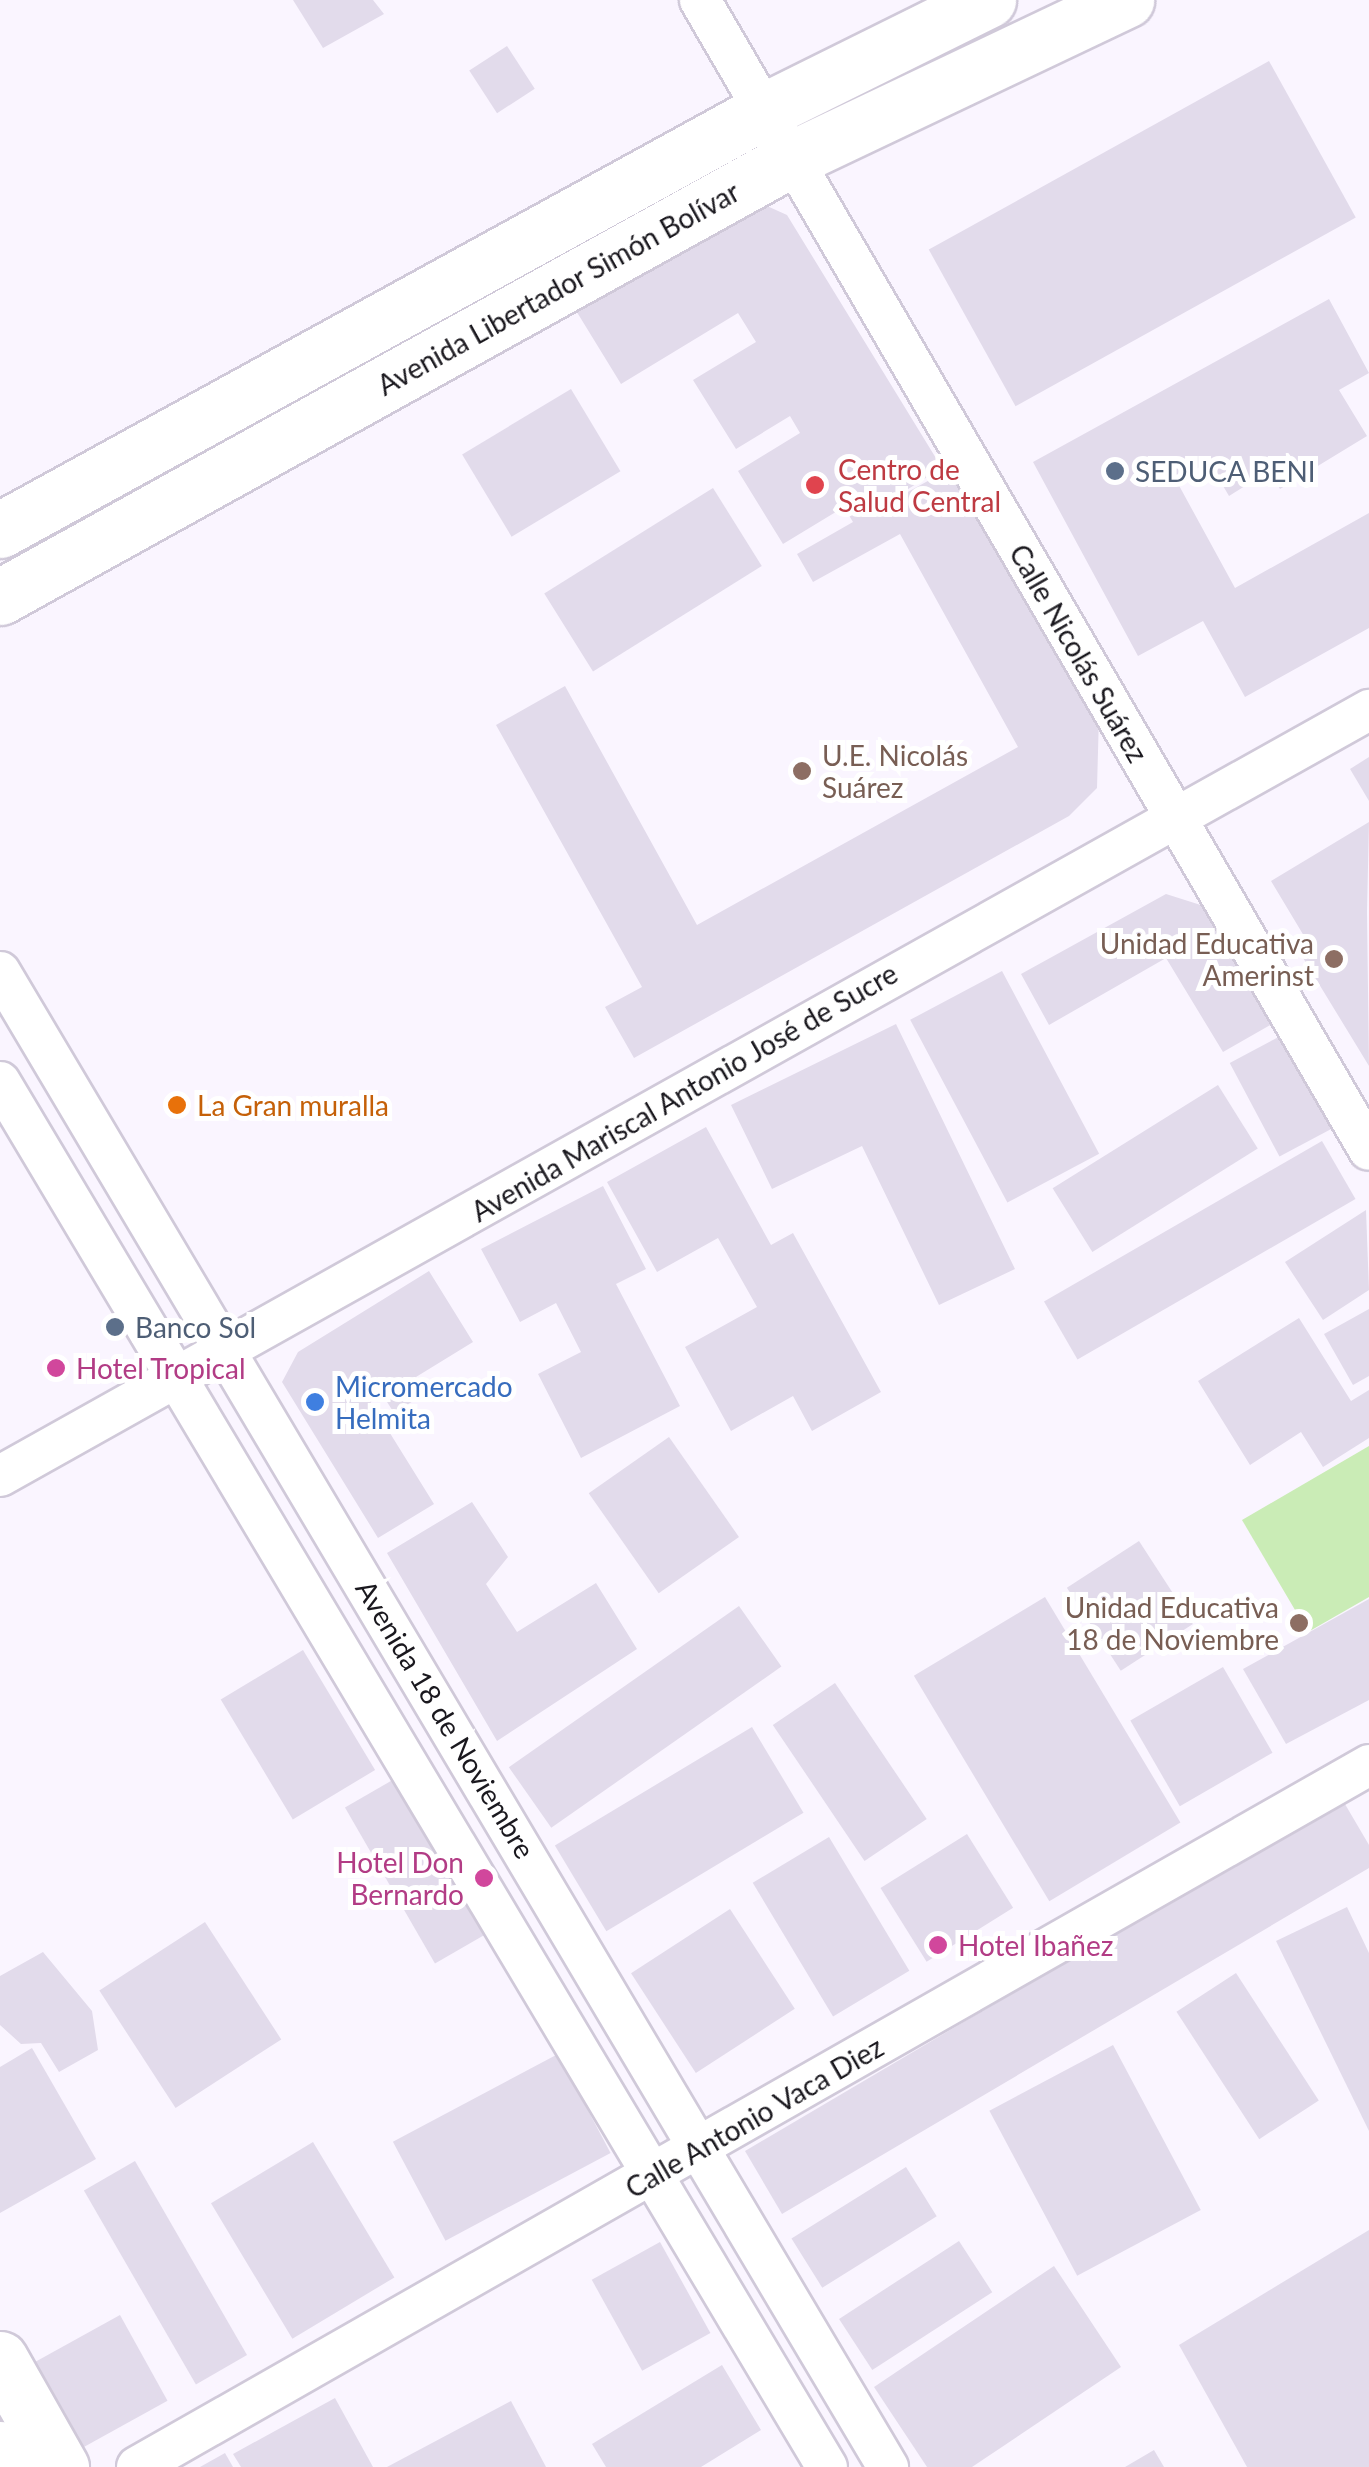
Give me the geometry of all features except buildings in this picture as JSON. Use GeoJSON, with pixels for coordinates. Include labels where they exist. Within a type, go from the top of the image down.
{"type":"FeatureCollection","features":[{"type":"Feature","properties":{"kind":"main road","name":"Avenida Libertador Simón Bolívar"},"geometry":{"type":"LineString","coordinates":[[0,530],[766,110],[988,0]]}},
{"type":"Feature","properties":{"kind":"main road","name":"Avenida Libertador Simón Bolívar"},"geometry":{"type":"LineString","coordinates":[[0,597],[793,158],[1126,0]]}},
{"type":"Feature","properties":{"kind":"main road"},"geometry":{"type":"LineString","coordinates":[[0,2359],[61,2467]]}},
{"type":"Feature","properties":{"kind":"main road"},"geometry":{"type":"LineString","coordinates":[[0,2449],[10,2467]]}},
{"type":"Feature","properties":{"kind":"street","name":"Calle Nicolás Suárez"},"geometry":{"type":"LineString","coordinates":[[700,0],[1369,1150]]}},
{"type":"Feature","properties":{"kind":"street","name":"Avenida Mariscal Antonio José de Sucre"},"geometry":{"type":"LineString","coordinates":[[0,1476],[226,1354],[1172,814],[1369,710]]}},
{"type":"Feature","properties":{"kind":"street","name":"Avenida 18 de Noviembre"},"geometry":{"type":"LineString","coordinates":[[0,972],[703,2147],[888,2467]]}},
{"type":"Feature","properties":{"kind":"street"},"geometry":{"type":"LineString","coordinates":[[0,1082],[174,1383],[827,2467]]}},
{"type":"Feature","properties":{"kind":"street","name":"Calle Antonio Vaca Diez"},"geometry":{"type":"LineString","coordinates":[[137,2467],[1369,1765]]}},
{"type":"Feature","properties":{"kind":"green space"},"geometry":{"type":"Polygon","coordinates":[[[1369,1446],[1369,1597],[1308,1632],[1242,1520],[1369,1446]]]}},
{"type":"Feature","properties":{"kind":"place","name":"SEDUCA BENI"},"geometry":{"type":"Point","coordinates":[1115,471]}},
{"type":"Feature","properties":{"kind":"place","name":"Centro de Salud Central"},"geometry":{"type":"Point","coordinates":[815,485]}},
{"type":"Feature","properties":{"kind":"place","name":"U.E. Nicolás Suárez"},"geometry":{"type":"Point","coordinates":[802,771]}},
{"type":"Feature","properties":{"kind":"place","name":"Unidad Educativa Amerinst"},"geometry":{"type":"Point","coordinates":[1334,959]}},
{"type":"Feature","properties":{"kind":"place","name":"La Gran muralla"},"geometry":{"type":"Point","coordinates":[177,1105]}},
{"type":"Feature","properties":{"kind":"place","name":"Banco Sol"},"geometry":{"type":"Point","coordinates":[115,1327]}},
{"type":"Feature","properties":{"kind":"place","name":"Hotel Tropical"},"geometry":{"type":"Point","coordinates":[56,1368]}},
{"type":"Feature","properties":{"kind":"place","name":"Micromercado Helmita"},"geometry":{"type":"Point","coordinates":[315,1402]}},
{"type":"Feature","properties":{"kind":"place","name":"Unidad Educativa 18 de Noviembre"},"geometry":{"type":"Point","coordinates":[1299,1623]}},
{"type":"Feature","properties":{"kind":"place","name":"Hotel Don Bernardo"},"geometry":{"type":"Point","coordinates":[484,1878]}},
{"type":"Feature","properties":{"kind":"place","name":"Hotel Ibañez"},"geometry":{"type":"Point","coordinates":[938,1945]}}]}
